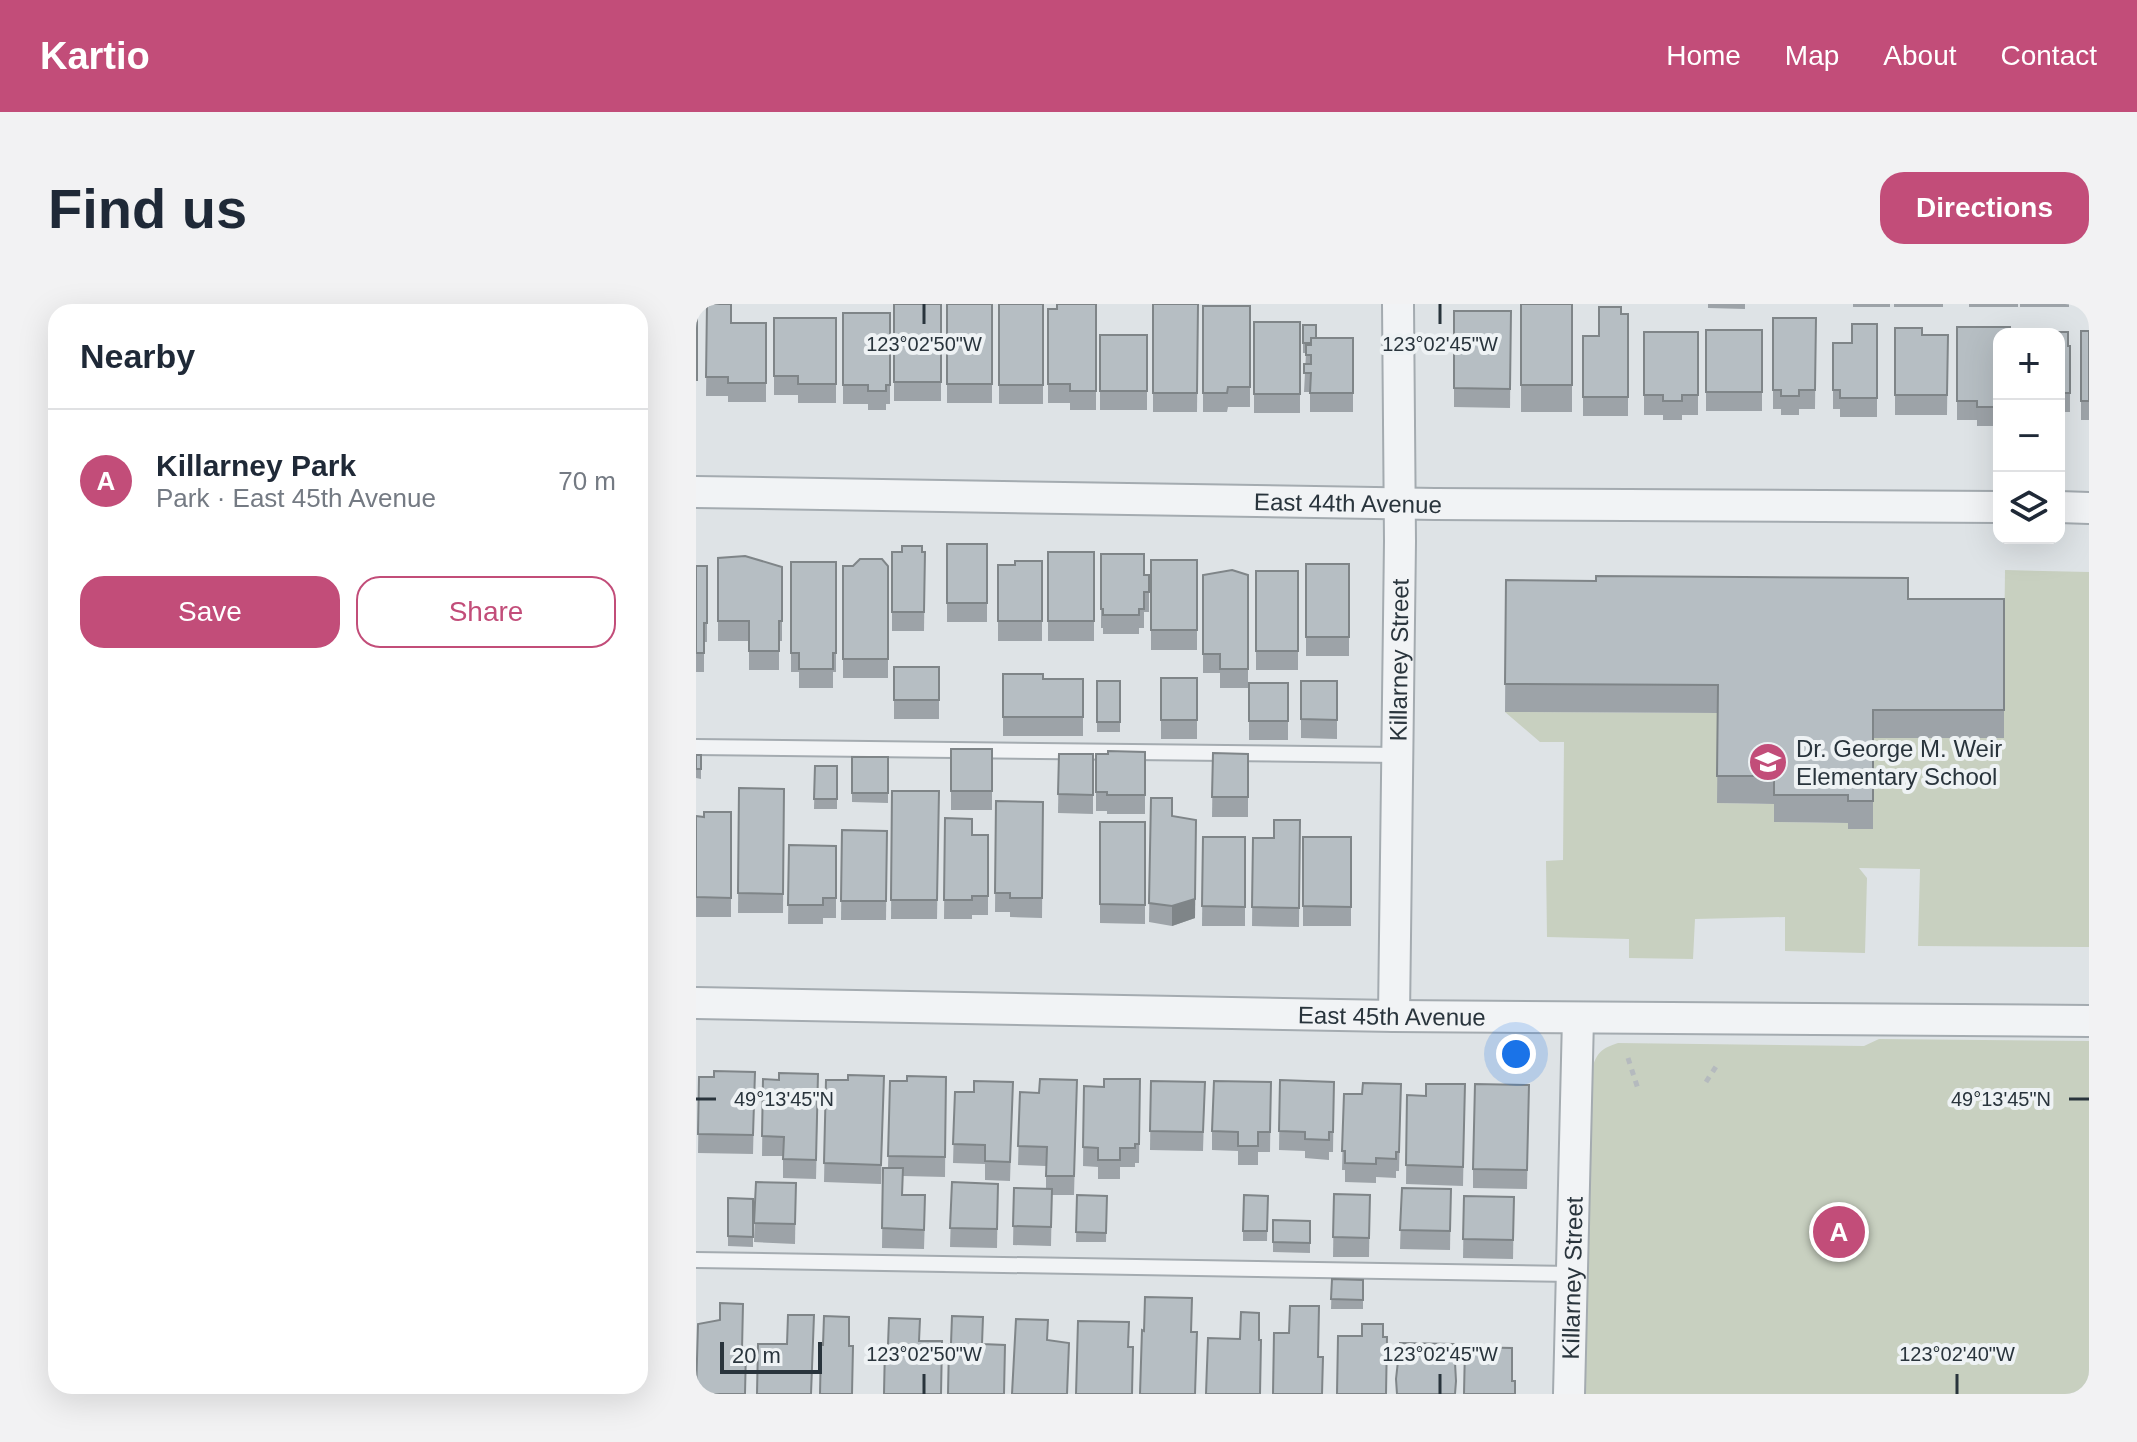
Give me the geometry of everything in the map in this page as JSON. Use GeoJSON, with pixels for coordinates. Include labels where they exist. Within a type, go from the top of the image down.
{"type":"FeatureCollection","features":[{"type":"Feature","properties":{"kind":"street","name":"Killarney Street"},"geometry":{"type":"LineString","coordinates":[[1394,1016],[1400,503],[1398,304]]}},
{"type":"Feature","properties":{"kind":"street","name":"East 44th Avenue"},"geometry":{"type":"LineString","coordinates":[[696,492],[1400,503],[1993,507]]}},
{"type":"Feature","properties":{"kind":"street"},"geometry":{"type":"LineString","coordinates":[[2065,507],[2089,508]]}},
{"type":"Feature","properties":{"kind":"street","name":"East 45th Avenue"},"geometry":{"type":"LineString","coordinates":[[696,1003],[1394,1016],[2089,1021]]}},
{"type":"Feature","properties":{"kind":"street","name":"Killarney Street"},"geometry":{"type":"LineString","coordinates":[[1569,1394],[1578,1018]]}},
{"type":"Feature","properties":{"kind":"lane"},"geometry":{"type":"LineString","coordinates":[[696,747],[1398,755]]}},
{"type":"Feature","properties":{"kind":"lane"},"geometry":{"type":"LineString","coordinates":[[696,1260],[1571,1274]]}},
{"type":"Feature","properties":{"kind":"path"},"geometry":{"type":"LineString","coordinates":[[1628,1058],[1638,1089]]}},
{"type":"Feature","properties":{"kind":"path"},"geometry":{"type":"LineString","coordinates":[[1706,1082],[1719,1062]]}},
{"type":"Feature","properties":{"kind":"green space"},"geometry":{"type":"Polygon","coordinates":[[[2005,570],[2089,572],[2089,947],[1918,946],[1920,869],[1859,868],[1867,878],[1865,953],[1785,951],[1785,917],[1695,919],[1693,959],[1629,958],[1629,939],[1547,937],[1546,861],[1563,860],[1564,742],[1540,742],[1505,712],[1718,713],[1718,803],[1774,804],[1775,822],[1849,823],[1873,828],[1873,738],[2003,738],[2005,570]]]}},
{"type":"Feature","properties":{"kind":"green space"},"geometry":{"type":"Polygon","coordinates":[[[1879,1039],[2089,1041],[2089,1394],[1584,1394],[1592,1070],[1600,1052],[1618,1043],[1864,1046],[1879,1039]]]}},
{"type":"Feature","properties":{"kind":"building"},"geometry":{"type":"Polygon","coordinates":[[[707,304],[731,304],[731,323],[766,323],[766,383],[728,383],[728,377],[706,377],[707,304]]]}},
{"type":"Feature","properties":{"kind":"building"},"geometry":{"type":"Polygon","coordinates":[[[894,304],[941,304],[941,382],[894,382],[894,304]]]}},
{"type":"Feature","properties":{"kind":"building"},"geometry":{"type":"Polygon","coordinates":[[[947,304],[992,304],[992,384],[947,384],[947,304]]]}},
{"type":"Feature","properties":{"kind":"building"},"geometry":{"type":"Polygon","coordinates":[[[999,304],[1043,304],[1043,385],[999,385],[999,304]]]}},
{"type":"Feature","properties":{"kind":"building"},"geometry":{"type":"Polygon","coordinates":[[[1057,304],[1096,304],[1096,391],[1070,391],[1070,384],[1048,384],[1048,309],[1057,309],[1057,304]]]}},
{"type":"Feature","properties":{"kind":"building"},"geometry":{"type":"Polygon","coordinates":[[[1153,304],[1198,304],[1197,393],[1153,393],[1153,304]]]}},
{"type":"Feature","properties":{"kind":"building"},"geometry":{"type":"Polygon","coordinates":[[[1521,304],[1572,304],[1572,385],[1521,385],[1521,304]]]}},
{"type":"Feature","properties":{"kind":"building"},"geometry":{"type":"Polygon","coordinates":[[[1203,306],[1250,306],[1250,387],[1228,387],[1227,393],[1203,393],[1203,306]]]}},
{"type":"Feature","properties":{"kind":"building"},"geometry":{"type":"Polygon","coordinates":[[[1599,307],[1621,307],[1621,314],[1628,314],[1628,397],[1583,397],[1583,336],[1599,336],[1599,307]]]}},
{"type":"Feature","properties":{"kind":"building"},"geometry":{"type":"Polygon","coordinates":[[[697,311],[697,380],[696,380],[697,311]]]}},
{"type":"Feature","properties":{"kind":"building"},"geometry":{"type":"Polygon","coordinates":[[[1454,311],[1511,311],[1510,389],[1454,388],[1454,311]]]}},
{"type":"Feature","properties":{"kind":"building"},"geometry":{"type":"Polygon","coordinates":[[[843,313],[890,313],[890,385],[886,385],[886,391],[868,391],[868,385],[843,385],[843,313]]]}},
{"type":"Feature","properties":{"kind":"building"},"geometry":{"type":"Polygon","coordinates":[[[774,318],[836,318],[836,384],[798,384],[798,376],[774,376],[774,318]]]}},
{"type":"Feature","properties":{"kind":"building"},"geometry":{"type":"Polygon","coordinates":[[[1773,318],[1816,318],[1815,390],[1799,390],[1799,396],[1781,396],[1781,390],[1773,390],[1773,318]]]}},
{"type":"Feature","properties":{"kind":"building"},"geometry":{"type":"Polygon","coordinates":[[[1254,322],[1300,322],[1300,394],[1254,394],[1254,322]]]}},
{"type":"Feature","properties":{"kind":"building"},"geometry":{"type":"Polygon","coordinates":[[[1852,324],[1877,324],[1877,398],[1840,398],[1840,390],[1833,390],[1833,343],[1852,343],[1852,324]]]}},
{"type":"Feature","properties":{"kind":"building"},"geometry":{"type":"Polygon","coordinates":[[[1303,325],[1316,325],[1316,338],[1311,338],[1311,343],[1303,343],[1303,325]]]}},
{"type":"Feature","properties":{"kind":"building"},"geometry":{"type":"Polygon","coordinates":[[[1957,327],[2010,327],[1993,328],[1993,407],[1977,407],[1977,401],[1957,401],[1957,327]]]}},
{"type":"Feature","properties":{"kind":"building"},"geometry":{"type":"Polygon","coordinates":[[[1895,328],[1922,328],[1922,335],[1948,335],[1947,395],[1895,395],[1895,328]]]}},
{"type":"Feature","properties":{"kind":"building"},"geometry":{"type":"Polygon","coordinates":[[[1706,330],[1762,330],[1762,392],[1706,392],[1706,330]]]}},
{"type":"Feature","properties":{"kind":"building"},"geometry":{"type":"Polygon","coordinates":[[[2081,331],[2089,331],[2089,401],[2081,401],[2081,331]]]}},
{"type":"Feature","properties":{"kind":"building"},"geometry":{"type":"Polygon","coordinates":[[[1644,332],[1698,332],[1698,395],[1682,395],[1682,401],[1663,401],[1663,395],[1644,395],[1644,332]]]}},
{"type":"Feature","properties":{"kind":"building"},"geometry":{"type":"Polygon","coordinates":[[[2065,332],[2068,332],[2070,346],[2070,393],[2065,393],[2065,332]]]}},
{"type":"Feature","properties":{"kind":"building"},"geometry":{"type":"Polygon","coordinates":[[[1100,335],[1147,335],[1147,391],[1100,391],[1100,335]]]}},
{"type":"Feature","properties":{"kind":"building"},"geometry":{"type":"Polygon","coordinates":[[[1311,338],[1353,338],[1353,393],[1310,393],[1311,373],[1304,373],[1304,364],[1311,364],[1311,355],[1306,355],[1306,345],[1311,345],[1311,338]]]}},
{"type":"Feature","properties":{"kind":"building"},"geometry":{"type":"Polygon","coordinates":[[[947,544],[987,544],[987,603],[947,603],[947,544]]]}},
{"type":"Feature","properties":{"kind":"building"},"geometry":{"type":"Polygon","coordinates":[[[902,546],[922,546],[922,552],[925,552],[924,612],[892,612],[892,552],[902,552],[902,546]]]}},
{"type":"Feature","properties":{"kind":"building"},"geometry":{"type":"Polygon","coordinates":[[[1048,552],[1094,552],[1094,621],[1048,621],[1048,552]]]}},
{"type":"Feature","properties":{"kind":"building"},"geometry":{"type":"Polygon","coordinates":[[[1101,554],[1144,554],[1144,575],[1149,575],[1149,592],[1144,592],[1144,609],[1139,609],[1139,615],[1103,615],[1101,554]]]}},
{"type":"Feature","properties":{"kind":"building"},"geometry":{"type":"Polygon","coordinates":[[[745,556],[782,567],[779,651],[749,651],[749,621],[718,621],[718,558],[745,556]]]}},
{"type":"Feature","properties":{"kind":"building"},"geometry":{"type":"Polygon","coordinates":[[[860,559],[882,559],[888,566],[888,659],[843,659],[843,566],[853,566],[860,559]]]}},
{"type":"Feature","properties":{"kind":"building"},"geometry":{"type":"Polygon","coordinates":[[[1151,560],[1197,560],[1197,630],[1151,630],[1151,560]]]}},
{"type":"Feature","properties":{"kind":"building"},"geometry":{"type":"Polygon","coordinates":[[[1015,561],[1042,561],[1042,621],[998,621],[998,565],[1015,565],[1015,561]]]}},
{"type":"Feature","properties":{"kind":"building"},"geometry":{"type":"Polygon","coordinates":[[[791,562],[836,562],[836,653],[833,653],[833,669],[799,669],[799,653],[791,653],[791,562]]]}},
{"type":"Feature","properties":{"kind":"building"},"geometry":{"type":"Polygon","coordinates":[[[1306,564],[1349,564],[1349,637],[1306,637],[1306,564]]]}},
{"type":"Feature","properties":{"kind":"building"},"geometry":{"type":"Polygon","coordinates":[[[696,566],[707,566],[704,653],[696,653],[696,566]]]}},
{"type":"Feature","properties":{"kind":"building"},"geometry":{"type":"Polygon","coordinates":[[[1232,570],[1248,575],[1248,669],[1220,669],[1220,654],[1203,654],[1203,575],[1232,570]]]}},
{"type":"Feature","properties":{"kind":"building"},"geometry":{"type":"Polygon","coordinates":[[[1256,571],[1298,571],[1298,651],[1256,651],[1256,571]]]}},
{"type":"Feature","properties":{"kind":"building"},"geometry":{"type":"Polygon","coordinates":[[[1596,576],[1908,578],[1908,599],[2004,599],[2004,710],[1873,710],[1873,801],[1848,801],[1848,795],[1774,795],[1774,776],[1717,776],[1718,685],[1505,684],[1506,580],[1596,581],[1596,576]]]}},
{"type":"Feature","properties":{"kind":"building"},"geometry":{"type":"Polygon","coordinates":[[[894,667],[939,667],[939,700],[894,700],[894,667]]]}},
{"type":"Feature","properties":{"kind":"building"},"geometry":{"type":"Polygon","coordinates":[[[1003,674],[1043,674],[1043,679],[1083,679],[1083,717],[1003,717],[1003,674]]]}},
{"type":"Feature","properties":{"kind":"building"},"geometry":{"type":"Polygon","coordinates":[[[1161,678],[1197,678],[1197,720],[1161,720],[1161,678]]]}},
{"type":"Feature","properties":{"kind":"building"},"geometry":{"type":"Polygon","coordinates":[[[1097,681],[1120,681],[1120,722],[1097,722],[1097,681]]]}},
{"type":"Feature","properties":{"kind":"building"},"geometry":{"type":"Polygon","coordinates":[[[1301,681],[1337,681],[1337,720],[1301,719],[1301,681]]]}},
{"type":"Feature","properties":{"kind":"building"},"geometry":{"type":"Polygon","coordinates":[[[1249,683],[1288,683],[1288,721],[1249,721],[1249,683]]]}},
{"type":"Feature","properties":{"kind":"building"},"geometry":{"type":"Polygon","coordinates":[[[951,749],[992,749],[992,791],[951,791],[951,749]]]}},
{"type":"Feature","properties":{"kind":"building"},"geometry":{"type":"Polygon","coordinates":[[[1108,751],[1145,752],[1145,795],[1096,792],[1096,754],[1108,754],[1108,751]]]}},
{"type":"Feature","properties":{"kind":"building"},"geometry":{"type":"Polygon","coordinates":[[[1213,753],[1248,754],[1248,797],[1212,797],[1213,753]]]}},
{"type":"Feature","properties":{"kind":"building"},"geometry":{"type":"Polygon","coordinates":[[[1059,754],[1093,754],[1093,795],[1058,794],[1059,754]]]}},
{"type":"Feature","properties":{"kind":"building"},"geometry":{"type":"Polygon","coordinates":[[[696,755],[701,755],[701,769],[696,769],[696,755]]]}},
{"type":"Feature","properties":{"kind":"building"},"geometry":{"type":"Polygon","coordinates":[[[852,757],[888,757],[888,793],[852,793],[852,757]]]}},
{"type":"Feature","properties":{"kind":"building"},"geometry":{"type":"Polygon","coordinates":[[[815,766],[837,766],[837,799],[814,799],[815,766]]]}},
{"type":"Feature","properties":{"kind":"building"},"geometry":{"type":"Polygon","coordinates":[[[739,788],[784,789],[783,894],[738,893],[739,788]]]}},
{"type":"Feature","properties":{"kind":"building"},"geometry":{"type":"Polygon","coordinates":[[[892,791],[939,791],[937,900],[891,900],[892,791]]]}},
{"type":"Feature","properties":{"kind":"building"},"geometry":{"type":"Polygon","coordinates":[[[1151,798],[1172,798],[1172,816],[1196,820],[1195,899],[1172,906],[1149,903],[1151,798]]]}},
{"type":"Feature","properties":{"kind":"building"},"geometry":{"type":"Polygon","coordinates":[[[996,801],[1043,802],[1042,898],[1010,898],[1010,893],[995,893],[996,801]]]}},
{"type":"Feature","properties":{"kind":"building"},"geometry":{"type":"Polygon","coordinates":[[[704,812],[731,812],[731,898],[696,897],[696,816],[704,817],[704,812]]]}},
{"type":"Feature","properties":{"kind":"building"},"geometry":{"type":"Polygon","coordinates":[[[945,818],[972,819],[972,835],[988,835],[988,896],[972,896],[972,900],[944,900],[945,818]]]}},
{"type":"Feature","properties":{"kind":"building"},"geometry":{"type":"Polygon","coordinates":[[[1274,820],[1300,820],[1299,908],[1252,907],[1253,838],[1274,838],[1274,820]]]}},
{"type":"Feature","properties":{"kind":"building"},"geometry":{"type":"Polygon","coordinates":[[[1100,822],[1145,822],[1145,905],[1100,904],[1100,822]]]}},
{"type":"Feature","properties":{"kind":"building"},"geometry":{"type":"Polygon","coordinates":[[[842,830],[887,831],[886,901],[841,901],[842,830]]]}},
{"type":"Feature","properties":{"kind":"building"},"geometry":{"type":"Polygon","coordinates":[[[1203,837],[1245,837],[1245,907],[1202,906],[1203,837]]]}},
{"type":"Feature","properties":{"kind":"building"},"geometry":{"type":"Polygon","coordinates":[[[1303,837],[1351,837],[1351,907],[1303,906],[1303,837]]]}},
{"type":"Feature","properties":{"kind":"building"},"geometry":{"type":"Polygon","coordinates":[[[789,845],[836,846],[836,898],[823,898],[823,905],[788,905],[789,845]]]}},
{"type":"Feature","properties":{"kind":"building"},"geometry":{"type":"Polygon","coordinates":[[[714,1071],[755,1072],[753,1135],[698,1134],[699,1077],[714,1077],[714,1071]]]}},
{"type":"Feature","properties":{"kind":"building"},"geometry":{"type":"Polygon","coordinates":[[[779,1073],[818,1074],[816,1160],[783,1159],[784,1137],[762,1136],[763,1079],[779,1080],[779,1073]]]}},
{"type":"Feature","properties":{"kind":"building"},"geometry":{"type":"Polygon","coordinates":[[[848,1075],[884,1076],[881,1165],[824,1163],[826,1080],[848,1080],[848,1075]]]}},
{"type":"Feature","properties":{"kind":"building"},"geometry":{"type":"Polygon","coordinates":[[[907,1076],[946,1077],[945,1157],[888,1156],[890,1081],[907,1081],[907,1076]]]}},
{"type":"Feature","properties":{"kind":"building"},"geometry":{"type":"Polygon","coordinates":[[[1040,1079],[1077,1080],[1074,1176],[1046,1176],[1047,1147],[1018,1146],[1020,1092],[1039,1093],[1040,1079]]]}},
{"type":"Feature","properties":{"kind":"building"},"geometry":{"type":"Polygon","coordinates":[[[1104,1079],[1140,1079],[1139,1144],[1135,1144],[1135,1148],[1120,1148],[1120,1160],[1098,1160],[1098,1148],[1083,1147],[1084,1086],[1104,1087],[1104,1079]]]}},
{"type":"Feature","properties":{"kind":"building"},"geometry":{"type":"Polygon","coordinates":[[[1280,1080],[1334,1082],[1333,1132],[1329,1132],[1329,1140],[1305,1139],[1305,1132],[1279,1131],[1280,1080]]]}},
{"type":"Feature","properties":{"kind":"building"},"geometry":{"type":"Polygon","coordinates":[[[974,1081],[1013,1082],[1010,1162],[985,1161],[985,1145],[953,1144],[955,1092],[974,1092],[974,1081]]]}},
{"type":"Feature","properties":{"kind":"building"},"geometry":{"type":"Polygon","coordinates":[[[1151,1081],[1205,1082],[1203,1132],[1150,1131],[1151,1081]]]}},
{"type":"Feature","properties":{"kind":"building"},"geometry":{"type":"Polygon","coordinates":[[[1214,1081],[1271,1082],[1270,1132],[1258,1132],[1258,1146],[1238,1146],[1238,1132],[1212,1131],[1214,1081]]]}},
{"type":"Feature","properties":{"kind":"building"},"geometry":{"type":"Polygon","coordinates":[[[1363,1083],[1401,1084],[1399,1152],[1396,1152],[1396,1159],[1376,1158],[1376,1164],[1345,1163],[1345,1151],[1342,1151],[1344,1094],[1362,1094],[1363,1083]]]}},
{"type":"Feature","properties":{"kind":"building"},"geometry":{"type":"Polygon","coordinates":[[[1426,1084],[1465,1084],[1463,1167],[1406,1165],[1407,1095],[1426,1096],[1426,1084]]]}},
{"type":"Feature","properties":{"kind":"building"},"geometry":{"type":"Polygon","coordinates":[[[1475,1084],[1529,1085],[1527,1170],[1473,1169],[1475,1084]]]}},
{"type":"Feature","properties":{"kind":"building"},"geometry":{"type":"Polygon","coordinates":[[[883,1168],[903,1168],[902,1195],[925,1195],[924,1230],[882,1228],[883,1168]]]}},
{"type":"Feature","properties":{"kind":"building"},"geometry":{"type":"Polygon","coordinates":[[[756,1182],[796,1183],[795,1224],[754,1223],[756,1182]]]}},
{"type":"Feature","properties":{"kind":"building"},"geometry":{"type":"Polygon","coordinates":[[[952,1182],[998,1184],[997,1229],[950,1228],[952,1182]]]}},
{"type":"Feature","properties":{"kind":"building"},"geometry":{"type":"Polygon","coordinates":[[[1014,1188],[1052,1189],[1051,1227],[1013,1226],[1014,1188]]]}},
{"type":"Feature","properties":{"kind":"building"},"geometry":{"type":"Polygon","coordinates":[[[1402,1188],[1451,1189],[1450,1231],[1400,1230],[1402,1188]]]}},
{"type":"Feature","properties":{"kind":"building"},"geometry":{"type":"Polygon","coordinates":[[[1334,1194],[1370,1195],[1369,1238],[1333,1237],[1334,1194]]]}},
{"type":"Feature","properties":{"kind":"building"},"geometry":{"type":"Polygon","coordinates":[[[1077,1195],[1107,1196],[1106,1233],[1076,1232],[1077,1195]]]}},
{"type":"Feature","properties":{"kind":"building"},"geometry":{"type":"Polygon","coordinates":[[[1244,1195],[1268,1196],[1267,1231],[1243,1231],[1244,1195]]]}},
{"type":"Feature","properties":{"kind":"building"},"geometry":{"type":"Polygon","coordinates":[[[1464,1196],[1514,1197],[1513,1240],[1463,1239],[1464,1196]]]}},
{"type":"Feature","properties":{"kind":"building"},"geometry":{"type":"Polygon","coordinates":[[[728,1198],[753,1199],[753,1237],[728,1236],[728,1198]]]}},
{"type":"Feature","properties":{"kind":"building"},"geometry":{"type":"Polygon","coordinates":[[[1273,1220],[1310,1221],[1310,1243],[1273,1242],[1273,1220]]]}},
{"type":"Feature","properties":{"kind":"building"},"geometry":{"type":"Polygon","coordinates":[[[1332,1279],[1363,1280],[1363,1300],[1331,1299],[1332,1279]]]}},
{"type":"Feature","properties":{"kind":"building"},"geometry":{"type":"Polygon","coordinates":[[[1145,1297],[1192,1298],[1191,1332],[1197,1332],[1195,1394],[1140,1394],[1145,1297]]]}},
{"type":"Feature","properties":{"kind":"building"},"geometry":{"type":"Polygon","coordinates":[[[720,1303],[743,1304],[745,1394],[696,1394],[698,1324],[720,1320],[720,1303]]]}},
{"type":"Feature","properties":{"kind":"building"},"geometry":{"type":"Polygon","coordinates":[[[1290,1306],[1319,1306],[1318,1357],[1323,1357],[1322,1394],[1273,1394],[1274,1333],[1289,1333],[1290,1306]]]}},
{"type":"Feature","properties":{"kind":"building"},"geometry":{"type":"Polygon","coordinates":[[[1241,1312],[1259,1313],[1260,1394],[1206,1394],[1208,1338],[1240,1339],[1241,1312]]]}},
{"type":"Feature","properties":{"kind":"building"},"geometry":{"type":"Polygon","coordinates":[[[788,1315],[814,1315],[811,1394],[757,1394],[758,1344],[787,1344],[788,1315]]]}},
{"type":"Feature","properties":{"kind":"building"},"geometry":{"type":"Polygon","coordinates":[[[824,1316],[849,1317],[849,1346],[853,1346],[852,1394],[820,1394],[824,1316]]]}},
{"type":"Feature","properties":{"kind":"building"},"geometry":{"type":"Polygon","coordinates":[[[952,1316],[983,1317],[982,1344],[1005,1345],[1004,1394],[948,1394],[952,1316]]]}},
{"type":"Feature","properties":{"kind":"building"},"geometry":{"type":"Polygon","coordinates":[[[889,1318],[920,1319],[919,1341],[942,1341],[941,1394],[884,1394],[889,1318]]]}},
{"type":"Feature","properties":{"kind":"building"},"geometry":{"type":"Polygon","coordinates":[[[1016,1319],[1048,1320],[1047,1340],[1069,1343],[1067,1394],[1012,1394],[1016,1319]]]}},
{"type":"Feature","properties":{"kind":"building"},"geometry":{"type":"Polygon","coordinates":[[[1078,1321],[1129,1322],[1128,1347],[1133,1347],[1132,1394],[1076,1394],[1078,1321]]]}},
{"type":"Feature","properties":{"kind":"building"},"geometry":{"type":"Polygon","coordinates":[[[1362,1324],[1383,1324],[1383,1337],[1387,1337],[1386,1394],[1337,1394],[1338,1336],[1362,1336],[1362,1324]]]}},
{"type":"Feature","properties":{"kind":"building"},"geometry":{"type":"Polygon","coordinates":[[[1400,1343],[1454,1344],[1455,1394],[1397,1394],[1400,1343]]]}},
{"type":"Feature","properties":{"kind":"building"},"geometry":{"type":"Polygon","coordinates":[[[1465,1347],[1512,1348],[1515,1394],[1464,1394],[1465,1347]]]}},
{"type":"Feature","properties":{"kind":"place","name":"Dr. George M. Weir Elementary School"},"geometry":{"type":"Point","coordinates":[1768,762]}},
{"type":"Feature","properties":{"kind":"place","name":"Killarney Park"},"geometry":{"type":"Point","coordinates":[1839,1232]}}]}
